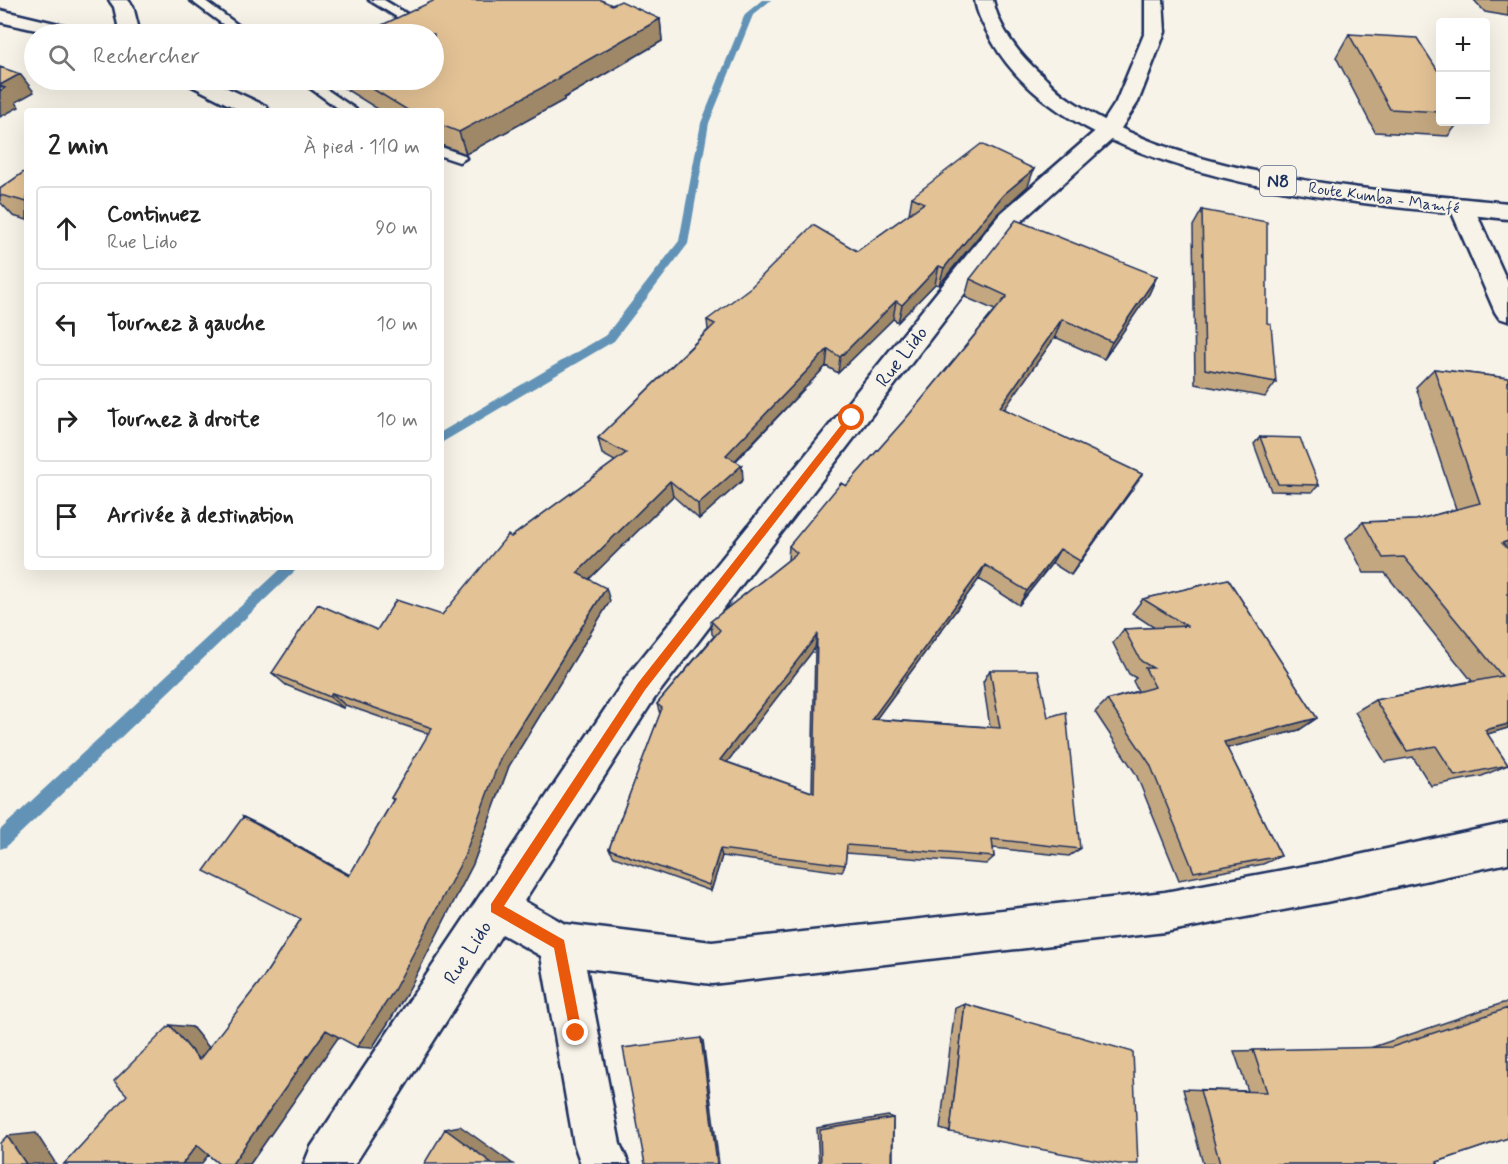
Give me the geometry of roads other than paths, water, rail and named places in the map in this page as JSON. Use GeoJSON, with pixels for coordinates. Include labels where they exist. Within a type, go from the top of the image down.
{"type":"FeatureCollection","features":[{"type":"Feature","properties":{"kind":"main road"},"geometry":{"type":"LineString","coordinates":[[118,0],[123,6],[128,24]]}},
{"type":"Feature","properties":{"kind":"main road","name":"Route Kumba - Mamfé"},"geometry":{"type":"LineString","coordinates":[[984,0],[986,12],[1013,60],[1060,103],[1108,131],[1161,152],[1246,176],[1346,194],[1462,208],[1508,211]]}},
{"type":"Feature","properties":{"kind":"main road","name":"Rue Lido"},"geometry":{"type":"LineString","coordinates":[[328,1164],[641,687],[1010,219],[1108,131],[1127,102],[1155,32],[1154,0]]}},
{"type":"Feature","properties":{"kind":"main road"},"geometry":{"type":"LineString","coordinates":[[0,16],[34,24]]}},
{"type":"Feature","properties":{"kind":"main road"},"geometry":{"type":"LineString","coordinates":[[215,90],[252,108]]}},
{"type":"Feature","properties":{"kind":"main road"},"geometry":{"type":"LineString","coordinates":[[1462,208],[1508,312]]}},
{"type":"Feature","properties":{"kind":"main road"},"geometry":{"type":"LineString","coordinates":[[496,908],[560,944],[712,963],[1166,912],[1326,882],[1508,843]]}},
{"type":"Feature","properties":{"kind":"main road"},"geometry":{"type":"LineString","coordinates":[[560,944],[597,1144],[605,1164]]}},
{"type":"Feature","properties":{"kind":"lane"},"geometry":{"type":"LineString","coordinates":[[196,0],[230,24]]}},
{"type":"Feature","properties":{"kind":"lane"},"geometry":{"type":"LineString","coordinates":[[375,0],[419,20],[410,24]]}},
{"type":"Feature","properties":{"kind":"lane"},"geometry":{"type":"LineString","coordinates":[[320,90],[347,108]]}},
{"type":"Feature","properties":{"kind":"lane"},"geometry":{"type":"LineString","coordinates":[[444,152],[459,158]]}},
{"type":"Feature","properties":{"kind":"waterway"},"geometry":{"type":"LineString","coordinates":[[444,436],[610,338],[684,242],[705,123],[749,14],[767,0]]}},
{"type":"Feature","properties":{"kind":"waterway"},"geometry":{"type":"LineString","coordinates":[[0,841],[289,570]]}}]}
